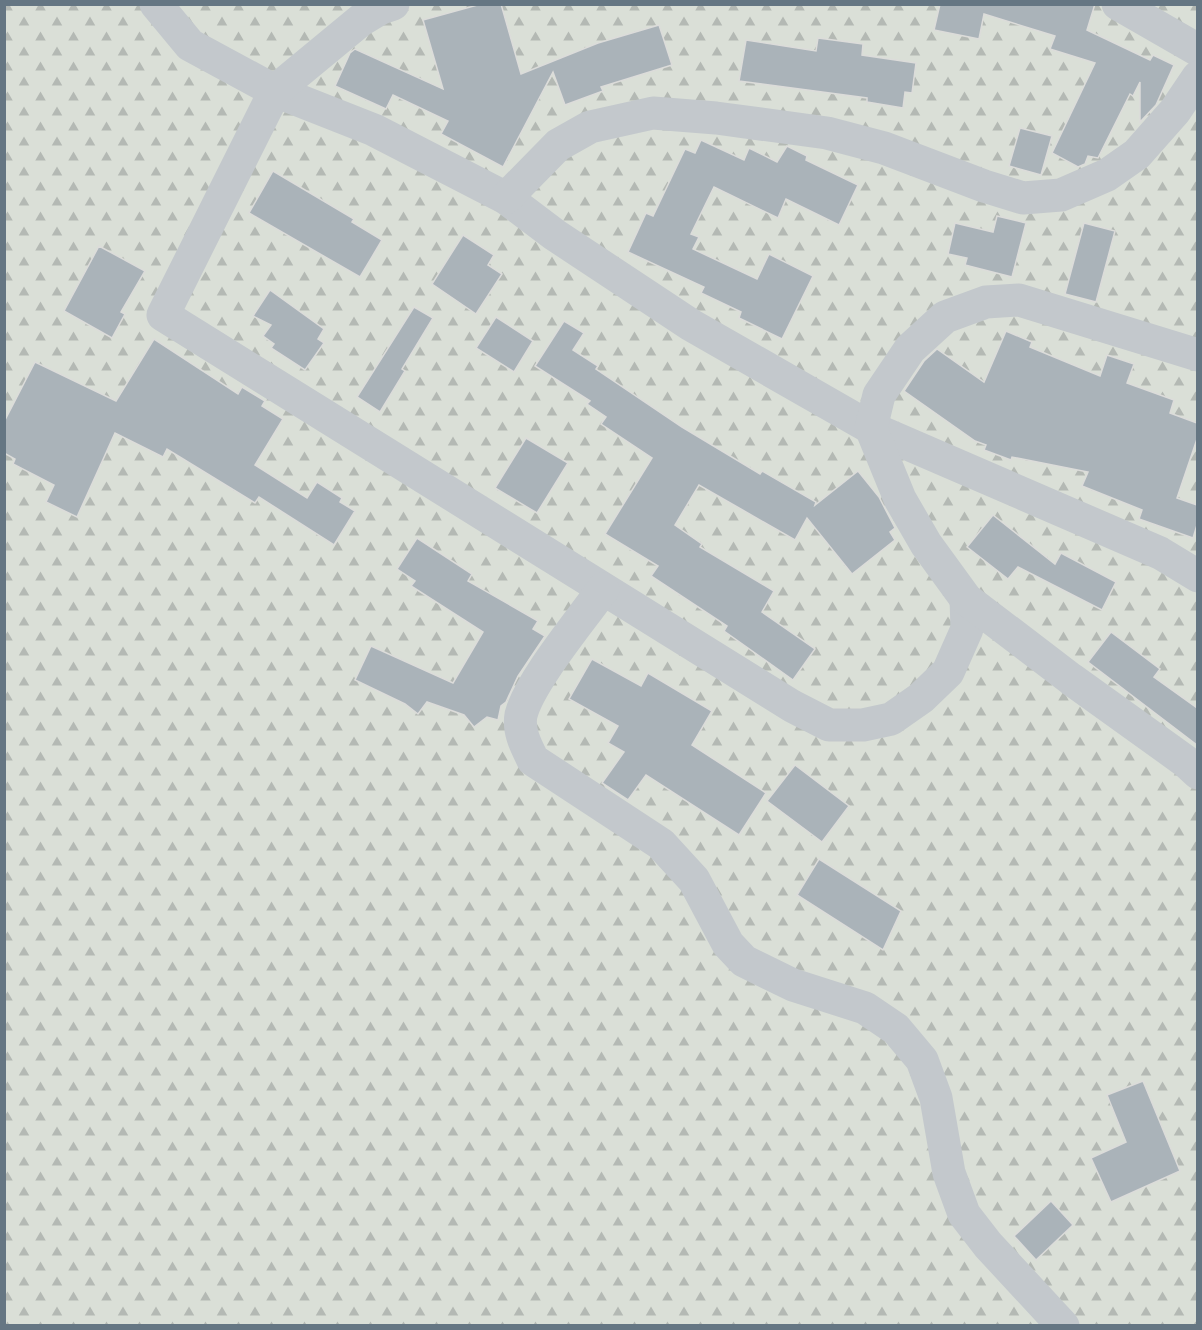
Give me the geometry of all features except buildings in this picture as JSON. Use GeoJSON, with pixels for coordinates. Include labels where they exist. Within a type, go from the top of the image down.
{"type":"FeatureCollection","features":[{"type":"Feature","properties":{"kind":"street"},"geometry":{"type":"LineString","coordinates":[[156,4],[190,45],[275,91],[374,130],[506,198],[555,236],[691,325],[871,428],[1160,553],[1197,576]]}},
{"type":"Feature","properties":{"kind":"street"},"geometry":{"type":"LineString","coordinates":[[393,4],[381,8],[362,20],[275,91],[163,315],[792,706],[829,724],[862,725],[891,719],[921,698],[948,672],[967,629],[966,599]]}},
{"type":"Feature","properties":{"kind":"street"},"geometry":{"type":"LineString","coordinates":[[1118,4],[1197,50]]}},
{"type":"Feature","properties":{"kind":"street"},"geometry":{"type":"LineString","coordinates":[[506,198],[558,145],[590,127],[653,113],[827,133],[884,148],[984,186],[1023,198],[1061,195],[1107,175],[1137,154],[1175,111],[1197,77]]}},
{"type":"Feature","properties":{"kind":"street"},"geometry":{"type":"LineString","coordinates":[[1197,355],[1019,300],[986,302],[945,317],[910,349],[879,395],[871,428],[900,499],[926,544],[966,599],[1071,679],[1185,761],[1197,773]]}},
{"type":"Feature","properties":{"kind":"street"},"geometry":{"type":"LineString","coordinates":[[603,589],[536,684],[521,716],[522,739],[533,760],[661,844],[694,880],[728,944],[744,961],[793,985],[865,1008],[896,1029],[922,1060],[936,1098],[950,1173],[964,1214],[988,1245],[1063,1326]]}},
{"type":"Feature","properties":{"kind":"green space"},"geometry":{"type":"Polygon","coordinates":[[[5,5],[1197,5],[1197,1325],[5,1326],[5,5]]]}}]}
